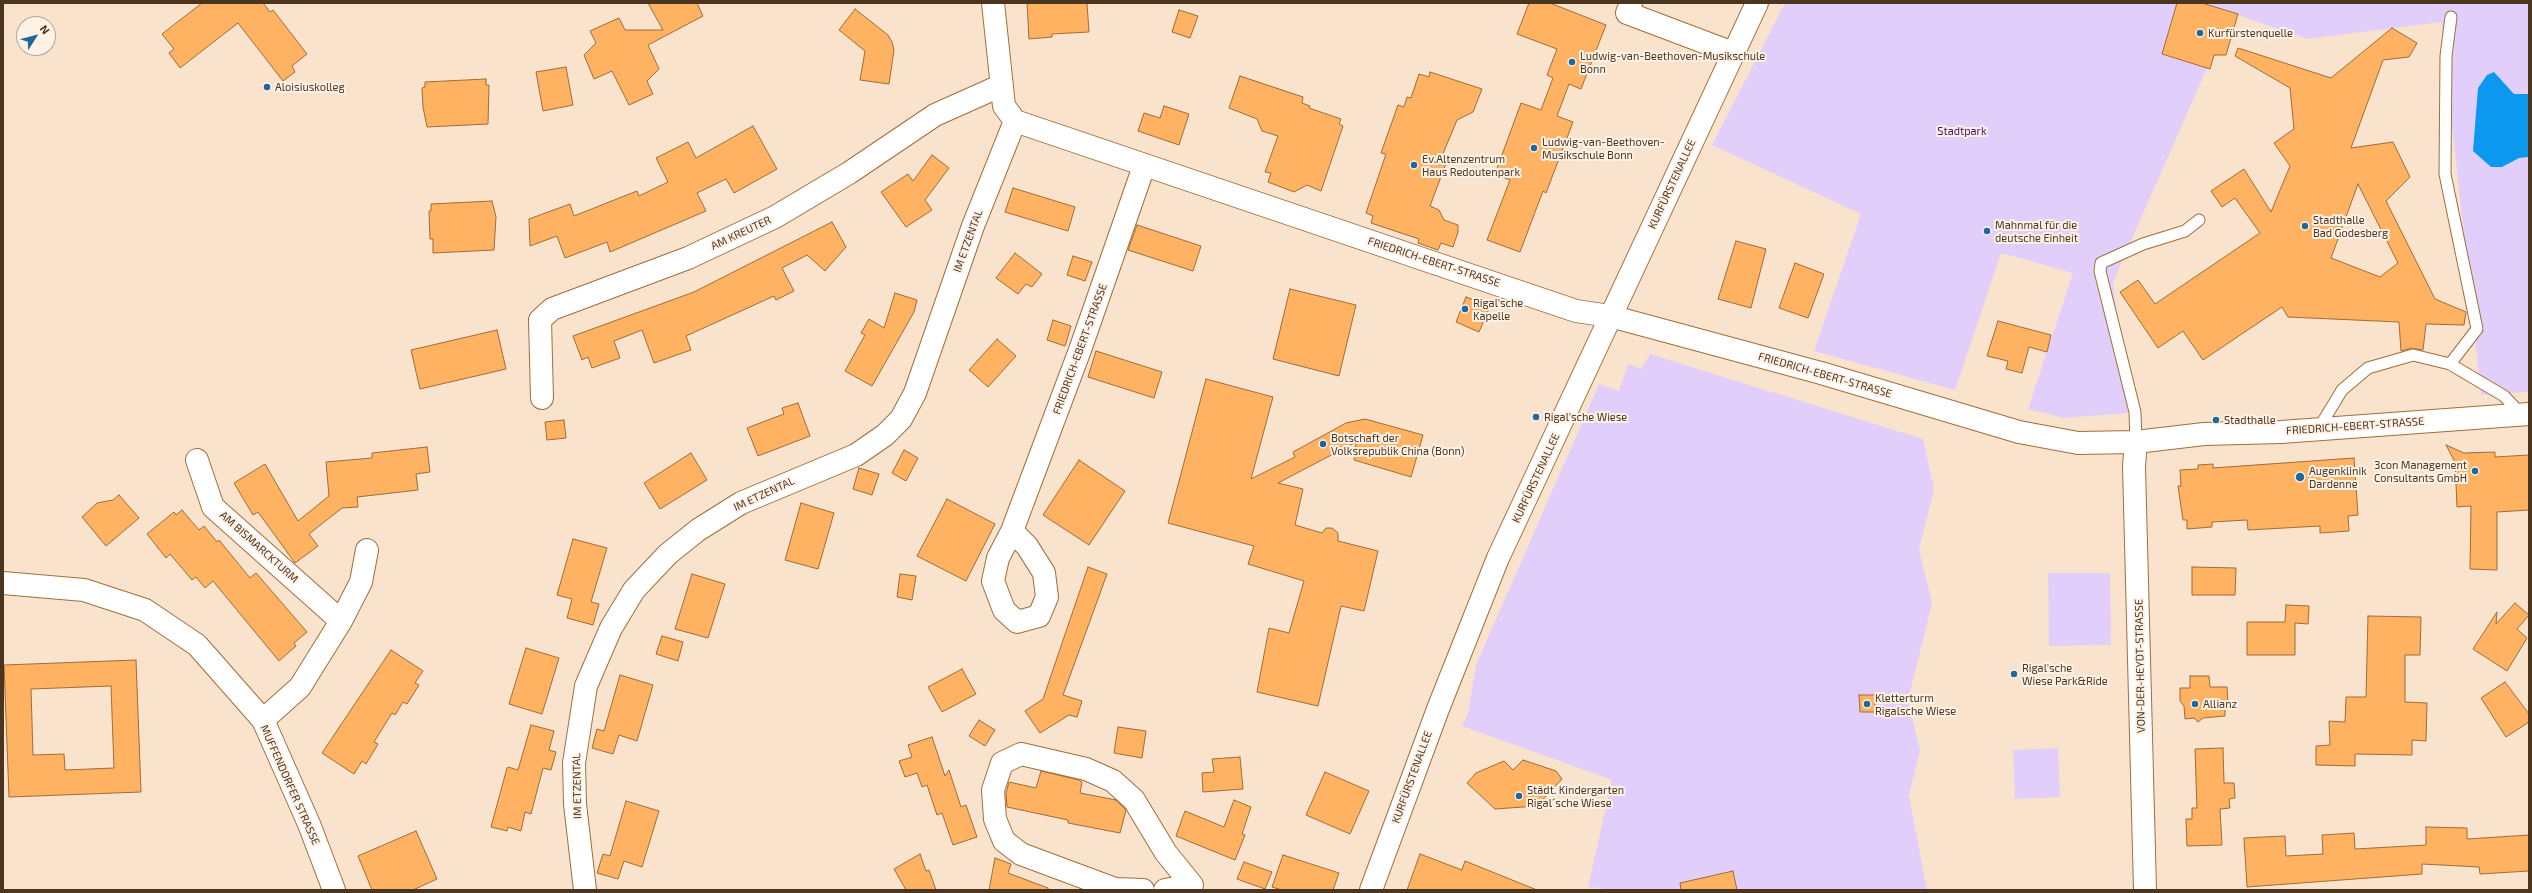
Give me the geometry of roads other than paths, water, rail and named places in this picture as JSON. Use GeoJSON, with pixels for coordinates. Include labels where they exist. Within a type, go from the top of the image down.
{"type":"FeatureCollection","features":[{"type":"Feature","properties":{"kind":"street"},"geometry":{"type":"LineString","coordinates":[[993,3],[1000,86],[1004,106],[1015,121]]}},
{"type":"Feature","properties":{"kind":"street"},"geometry":{"type":"LineString","coordinates":[[1631,3],[1627,13],[1732,53]]}},
{"type":"Feature","properties":{"kind":"street","name":"KURFÜRSTENALLEE"},"geometry":{"type":"LineString","coordinates":[[1371,890],[1438,709],[1498,558],[1732,53],[1757,3]]}},
{"type":"Feature","properties":{"kind":"street","name":"AM KREUTER"},"geometry":{"type":"LineString","coordinates":[[542,398],[540,320],[552,308],[688,258],[775,217],[849,173],[935,115],[1000,86]]}},
{"type":"Feature","properties":{"kind":"street","name":"FRIEDRICH-EBERT-STRASSE"},"geometry":{"type":"LineString","coordinates":[[1015,121],[1144,166],[1576,311],[1610,316],[1820,373],[2019,432],[2078,443],[2136,442],[2204,434],[2525,414]]}},
{"type":"Feature","properties":{"kind":"street","name":"IM ETZENTAL"},"geometry":{"type":"LineString","coordinates":[[585,890],[575,804],[574,763],[586,686],[610,628],[634,590],[668,554],[698,530],[741,503],[856,455],[885,435],[901,419],[915,393],[973,226],[1015,121]]}},
{"type":"Feature","properties":{"kind":"street","name":"FRIEDRICH-EBERT-STRASSE"},"geometry":{"type":"LineString","coordinates":[[1012,531],[1080,350],[1144,166]]}},
{"type":"Feature","properties":{"kind":"street","name":"VON-DER-HEYDT-STRASSE"},"geometry":{"type":"LineString","coordinates":[[2136,442],[2134,466],[2145,890]]}},
{"type":"Feature","properties":{"kind":"street","name":"AM BISMARCKTURM"},"geometry":{"type":"LineString","coordinates":[[198,460],[213,507],[341,621]]}},
{"type":"Feature","properties":{"kind":"street"},"geometry":{"type":"LineString","coordinates":[[263,720],[300,687],[341,621],[361,582],[367,550]]}},
{"type":"Feature","properties":{"kind":"street","name":"MUFFENDORFER STRASSE"},"geometry":{"type":"LineString","coordinates":[[3,583],[84,590],[145,610],[197,645],[263,720],[309,824],[334,890]]}},
{"type":"Feature","properties":{"kind":"street"},"geometry":{"type":"LineString","coordinates":[[1143,890],[1115,889],[1021,854],[1004,840],[995,820],[993,790],[1002,763],[1021,754],[1086,769],[1113,780],[1134,800],[1166,853],[1199,888]]}},
{"type":"Feature","properties":{"kind":"street"},"geometry":{"type":"LineString","coordinates":[[1165,890],[1199,888]]}},
{"type":"Feature","properties":{"kind":"lane"},"geometry":{"type":"LineString","coordinates":[[2450,364],[2477,329],[2445,174],[2446,56],[2451,17]]}},
{"type":"Feature","properties":{"kind":"lane"},"geometry":{"type":"LineString","coordinates":[[2136,442],[2135,412],[2100,271],[2101,263],[2143,244],[2185,231],[2199,220]]}},
{"type":"Feature","properties":{"kind":"lane"},"geometry":{"type":"LineString","coordinates":[[2319,428],[2342,390],[2368,368],[2413,355],[2450,364],[2504,396],[2525,414]]}},
{"type":"Feature","properties":{"kind":"water"},"geometry":{"type":"Polygon","coordinates":[[[2494,72],[2514,94],[2529,94],[2529,157],[2519,158],[2502,167],[2491,167],[2473,151],[2478,88],[2487,75],[2494,72]]]}},
{"type":"Feature","properties":{"kind":"place","name":"Kurfürstenquelle"},"geometry":{"type":"Point","coordinates":[2200,33]}},
{"type":"Feature","properties":{"kind":"place","name":"Ludwig-van-Beethoven-Musikschule Bonn"},"geometry":{"type":"Point","coordinates":[1572,62]}},
{"type":"Feature","properties":{"kind":"place","name":"Aloisiuskolleg"},"geometry":{"type":"Point","coordinates":[267,87]}},
{"type":"Feature","properties":{"kind":"place","name":"Ludwig-van-Beethoven- Musikschule Bonn"},"geometry":{"type":"Point","coordinates":[1534,148]}},
{"type":"Feature","properties":{"kind":"place","name":"Ev.Altenzentrum Haus Redoutenpark"},"geometry":{"type":"Point","coordinates":[1414,165]}},
{"type":"Feature","properties":{"kind":"place","name":"Stadthalle Bad Godesberg"},"geometry":{"type":"Point","coordinates":[2305,226]}},
{"type":"Feature","properties":{"kind":"place","name":"Mahnmal für die deutsche Einheit"},"geometry":{"type":"Point","coordinates":[1987,231]}},
{"type":"Feature","properties":{"kind":"place","name":"Rigal'sche Kapelle"},"geometry":{"type":"Point","coordinates":[1465,309]}},
{"type":"Feature","properties":{"kind":"place","name":"Rigal'sche Wiese"},"geometry":{"type":"Point","coordinates":[1536,417]}},
{"type":"Feature","properties":{"kind":"place","name":"Stadthalle"},"geometry":{"type":"Point","coordinates":[2216,420]}},
{"type":"Feature","properties":{"kind":"place","name":"Botschaft der Volksrepublik China (Bonn)"},"geometry":{"type":"Point","coordinates":[1323,444]}},
{"type":"Feature","properties":{"kind":"place","name":"3con Management Consultants GmbH"},"geometry":{"type":"Point","coordinates":[2475,471]}},
{"type":"Feature","properties":{"kind":"place","name":"Augenklinik Dardenne"},"geometry":{"type":"Point","coordinates":[2300,477]}},
{"type":"Feature","properties":{"kind":"place","name":"Rigal'sche Wiese Park&Ride"},"geometry":{"type":"Point","coordinates":[2014,674]}},
{"type":"Feature","properties":{"kind":"place","name":"Kletterturm Rigalsche Wiese"},"geometry":{"type":"Point","coordinates":[1867,704]}},
{"type":"Feature","properties":{"kind":"place","name":"Allianz"},"geometry":{"type":"Point","coordinates":[2195,704]}},
{"type":"Feature","properties":{"kind":"place","name":"Städt. Kindergarten Rigal´sche Wiese"},"geometry":{"type":"Point","coordinates":[1519,796]}},
{"type":"Feature","properties":{"kind":"park label","name":"Stadtpark"},"geometry":{"type":"Point","coordinates":[1962,131]}}]}
